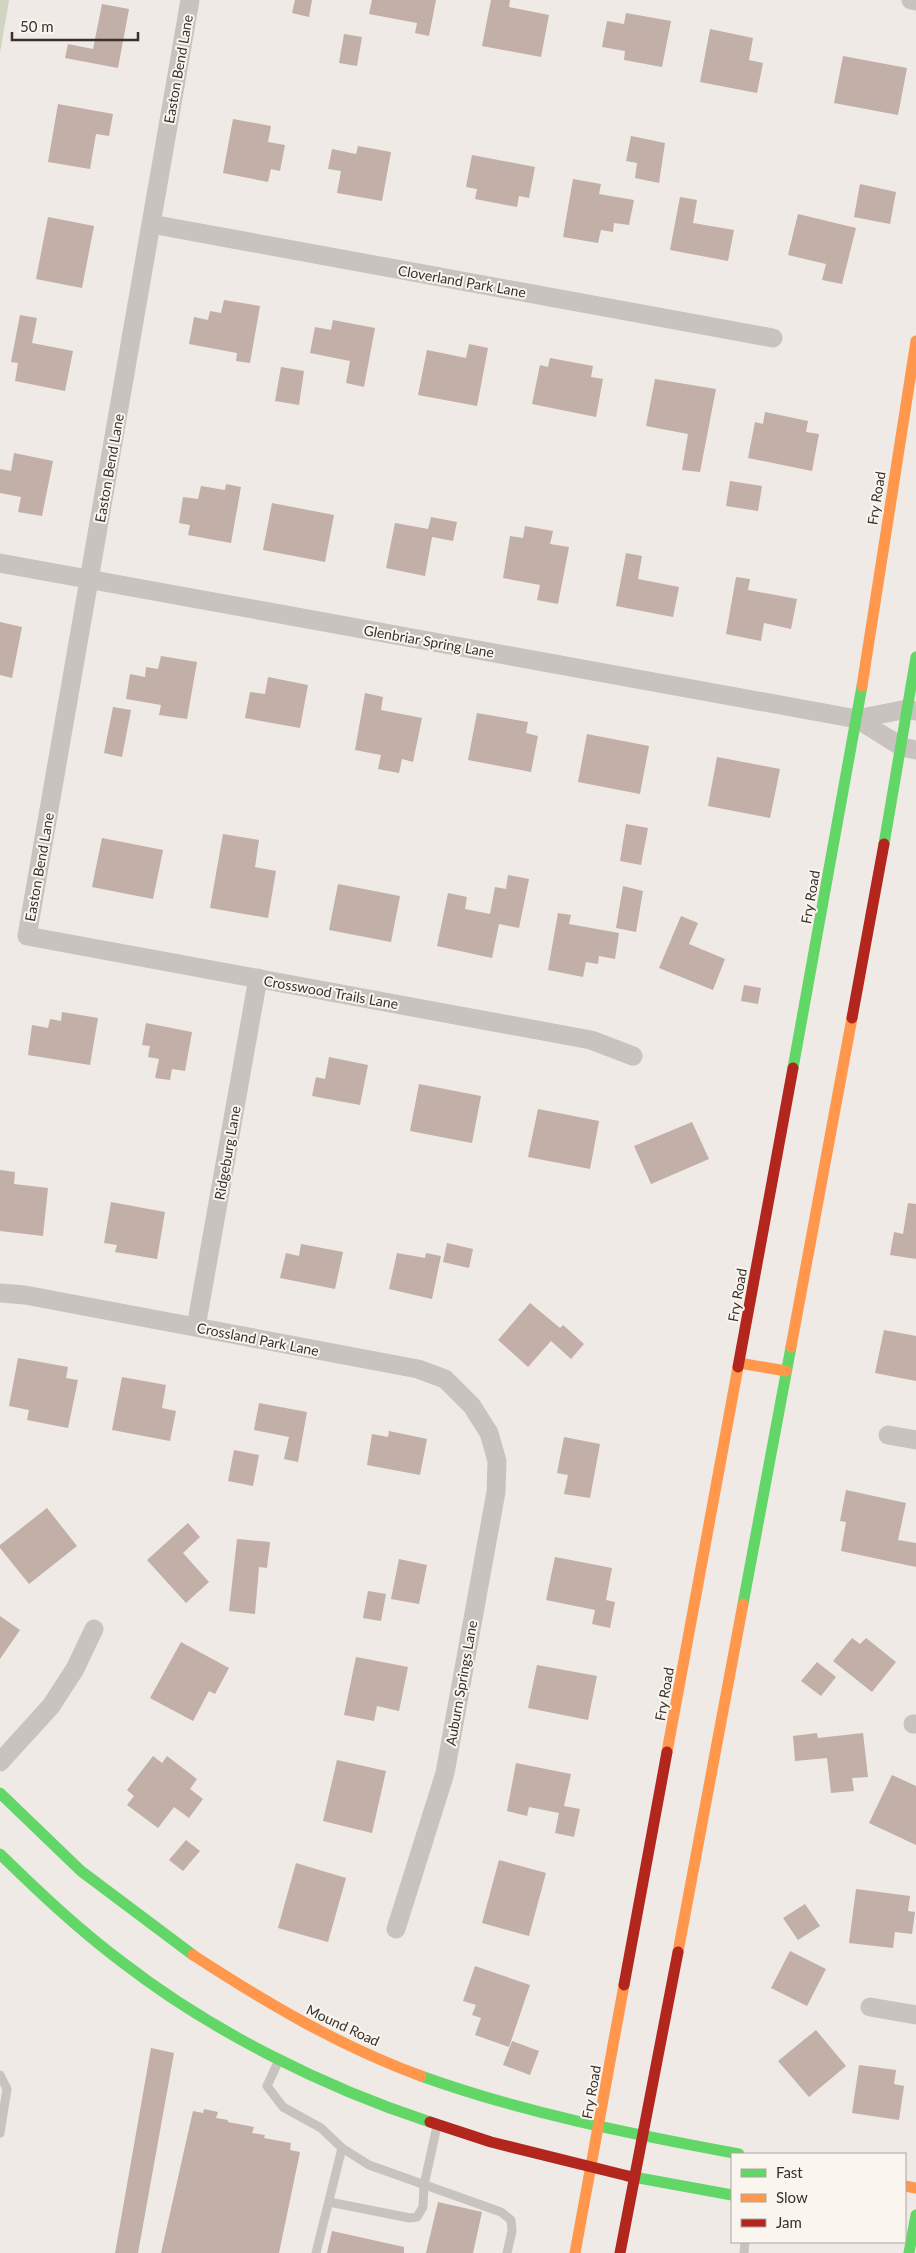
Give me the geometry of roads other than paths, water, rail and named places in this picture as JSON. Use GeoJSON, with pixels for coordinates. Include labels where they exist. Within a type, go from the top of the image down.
{"type":"FeatureCollection","features":[{"type":"Feature","properties":{"kind":"main road","name":"Fry Road"},"geometry":{"type":"LineString","coordinates":[[576,2253],[858,719],[916,341]]}},
{"type":"Feature","properties":{"kind":"main road"},"geometry":{"type":"LineString","coordinates":[[620,2253],[644,2136],[786,1371],[909,748],[916,657]]}},
{"type":"Feature","properties":{"kind":"main road"},"geometry":{"type":"LineString","coordinates":[[740,1363],[786,1371]]}},
{"type":"Feature","properties":{"kind":"main road","name":"Mound Road"},"geometry":{"type":"LineString","coordinates":[[0,1792],[61,1853],[126,1907],[202,1963],[298,2026],[422,2076],[503,2102],[600,2127],[734,2153]]}},
{"type":"Feature","properties":{"kind":"main road"},"geometry":{"type":"LineString","coordinates":[[0,1854],[28,1884],[88,1936],[152,1984],[214,2024],[282,2056],[300,2071],[368,2100],[499,2144],[592,2168],[731,2198]]}},
{"type":"Feature","properties":{"kind":"main road"},"geometry":{"type":"LineString","coordinates":[[909,2253],[911,2229],[916,2215]]}},
{"type":"Feature","properties":{"kind":"street","name":"Easton Bend Lane"},"geometry":{"type":"LineString","coordinates":[[27,936],[190,0]]}},
{"type":"Feature","properties":{"kind":"street"},"geometry":{"type":"LineString","coordinates":[[910,0],[916,1]]}},
{"type":"Feature","properties":{"kind":"street","name":"Cloverland Park Lane"},"geometry":{"type":"LineString","coordinates":[[151,224],[773,338]]}},
{"type":"Feature","properties":{"kind":"street","name":"Glenbriar Spring Lane"},"geometry":{"type":"LineString","coordinates":[[0,563],[858,719]]}},
{"type":"Feature","properties":{"kind":"street"},"geometry":{"type":"LineString","coordinates":[[858,719],[911,710]]}},
{"type":"Feature","properties":{"kind":"street"},"geometry":{"type":"LineString","coordinates":[[858,719],[909,748]]}},
{"type":"Feature","properties":{"kind":"street","name":"Crosswood Trails Lane"},"geometry":{"type":"LineString","coordinates":[[27,936],[591,1040],[632,1056]]}},
{"type":"Feature","properties":{"kind":"street","name":"Ridgeburg Lane"},"geometry":{"type":"LineString","coordinates":[[196,1327],[258,978]]}},
{"type":"Feature","properties":{"kind":"street","name":"Crossland Park Lane"},"geometry":{"type":"LineString","coordinates":[[0,1293],[25,1295],[418,1369],[445,1379],[472,1406],[490,1433]]}},
{"type":"Feature","properties":{"kind":"street","name":"Auburn Springs Lane"},"geometry":{"type":"LineString","coordinates":[[396,1929],[445,1773],[496,1492],[498,1461],[490,1433]]}},
{"type":"Feature","properties":{"kind":"street"},"geometry":{"type":"LineString","coordinates":[[888,1435],[916,1440]]}},
{"type":"Feature","properties":{"kind":"street"},"geometry":{"type":"LineString","coordinates":[[0,1762],[51,1706],[75,1669],[94,1628]]}},
{"type":"Feature","properties":{"kind":"street"},"geometry":{"type":"LineString","coordinates":[[870,2007],[916,2015]]}},
{"type":"Feature","properties":{"kind":"lane"},"geometry":{"type":"LineString","coordinates":[[282,2056],[267,2086],[283,2107],[321,2128],[342,2148],[369,2165],[501,2212],[511,2220],[512,2231],[507,2253]]}},
{"type":"Feature","properties":{"kind":"lane"},"geometry":{"type":"LineString","coordinates":[[0,2075],[7,2089],[0,2133]]}},
{"type":"Feature","properties":{"kind":"lane"},"geometry":{"type":"LineString","coordinates":[[329,2202],[417,2217],[423,2207],[424,2185],[437,2124]]}},
{"type":"Feature","properties":{"kind":"lane"},"geometry":{"type":"LineString","coordinates":[[316,2253],[342,2148]]}}]}
